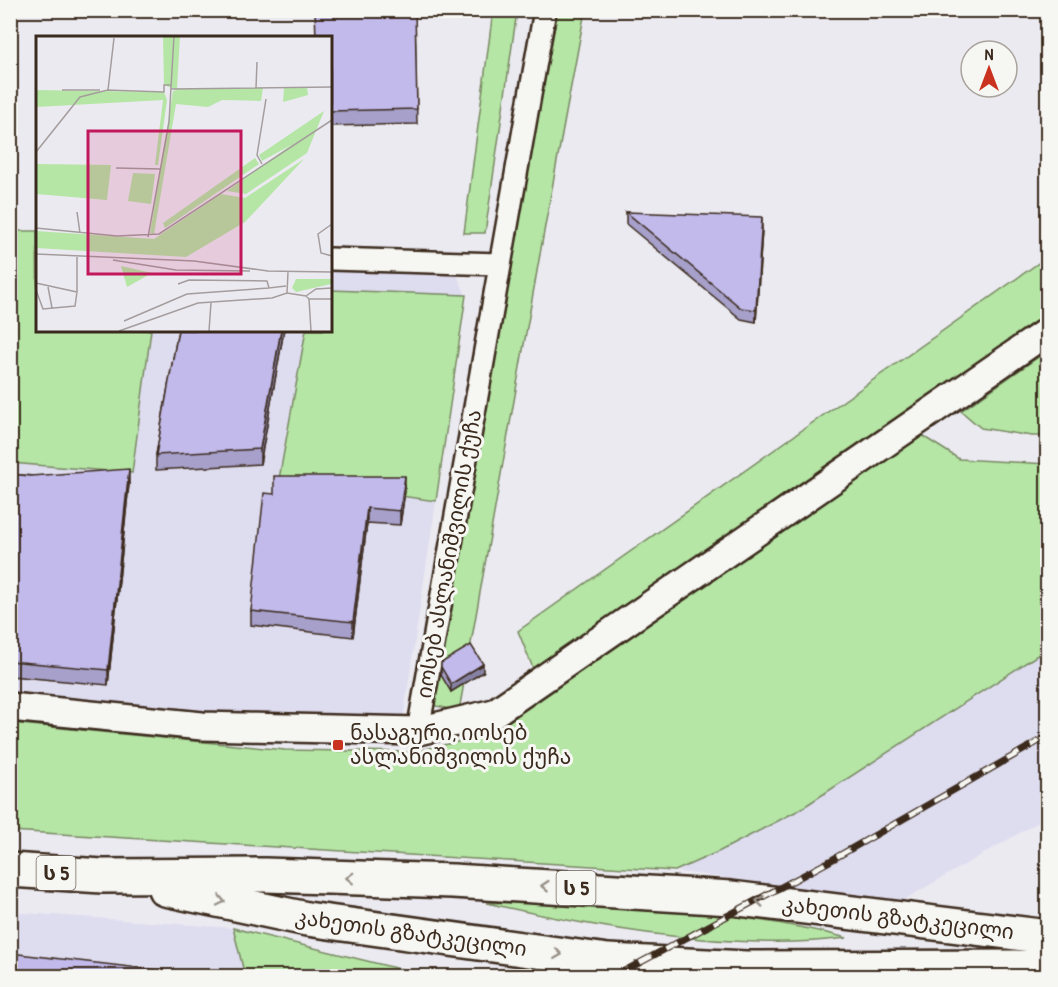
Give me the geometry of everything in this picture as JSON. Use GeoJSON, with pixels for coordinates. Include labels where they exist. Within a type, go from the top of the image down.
{"type":"FeatureCollection","features":[{"type":"Feature","properties":{"kind":"highway","name":"კახეთის გზატკეცილი"},"geometry":{"type":"LineString","coordinates":[[10,870],[102,876],[265,875],[453,881],[719,897],[1047,937]]}},
{"type":"Feature","properties":{"kind":"highway","name":"კახეთის გზატკეცილი"},"geometry":{"type":"LineString","coordinates":[[102,876],[307,919],[608,961],[746,968],[1047,967]]}},
{"type":"Feature","properties":{"kind":"street","name":"იოსებ ასლანიშვილის ქუჩა"},"geometry":{"type":"LineString","coordinates":[[418,731],[545,10]]}},
{"type":"Feature","properties":{"kind":"street"},"geometry":{"type":"LineString","coordinates":[[332,259],[500,264]]}},
{"type":"Feature","properties":{"kind":"street"},"geometry":{"type":"LineString","coordinates":[[10,706],[202,726],[418,731],[494,713],[1047,331]]}},
{"type":"Feature","properties":{"kind":"shaded area"},"geometry":{"type":"Polygon","coordinates":[[[332,268],[455,271],[466,295],[332,290],[332,268]]]}},
{"type":"Feature","properties":{"kind":"shaded area"},"geometry":{"type":"Polygon","coordinates":[[[151,332],[306,332],[279,479],[436,501],[403,719],[139,712],[11,697],[10,463],[132,473],[151,332]]]}},
{"type":"Feature","properties":{"kind":"shaded area"},"geometry":{"type":"Polygon","coordinates":[[[1047,649],[1047,817],[900,902],[675,871],[720,851],[799,810],[1047,649]]]}},
{"type":"Feature","properties":{"kind":"shaded area"},"geometry":{"type":"Polygon","coordinates":[[[10,912],[233,928],[245,976],[11,976],[10,912]]]}},
{"type":"Feature","properties":{"kind":"green space"},"geometry":{"type":"Polygon","coordinates":[[[493,11],[517,11],[485,233],[464,233],[493,11]]]}},
{"type":"Feature","properties":{"kind":"green space"},"geometry":{"type":"Polygon","coordinates":[[[558,11],[585,11],[459,711],[432,705],[512,249],[558,11]]]}},
{"type":"Feature","properties":{"kind":"green space"},"geometry":{"type":"Polygon","coordinates":[[[10,231],[36,231],[36,332],[151,332],[132,473],[11,463],[10,231]]]}},
{"type":"Feature","properties":{"kind":"green space"},"geometry":{"type":"Polygon","coordinates":[[[1047,257],[1047,319],[533,668],[518,631],[1047,257]]]}},
{"type":"Feature","properties":{"kind":"green space"},"geometry":{"type":"Polygon","coordinates":[[[332,290],[466,295],[436,501],[279,479],[306,332],[332,332],[332,290]]]}},
{"type":"Feature","properties":{"kind":"green space"},"geometry":{"type":"Polygon","coordinates":[[[1047,351],[1047,436],[1032,436],[981,428],[961,411],[1047,351]]]}},
{"type":"Feature","properties":{"kind":"green space"},"geometry":{"type":"Polygon","coordinates":[[[921,435],[959,459],[1047,464],[1047,649],[799,810],[720,851],[675,871],[11,831],[10,723],[285,750],[413,752],[461,741],[510,717],[921,435]]]}},
{"type":"Feature","properties":{"kind":"green space"},"geometry":{"type":"Polygon","coordinates":[[[580,901],[748,919],[847,938],[804,942],[759,942],[666,936],[530,913],[487,903],[580,901]]]}},
{"type":"Feature","properties":{"kind":"green space"},"geometry":{"type":"Polygon","coordinates":[[[233,928],[428,976],[245,976],[233,928]]]}},
{"type":"Feature","properties":{"kind":"building"},"geometry":{"type":"Polygon","coordinates":[[[415,10],[417,109],[332,111],[332,36],[316,36],[315,11],[415,10]]]}},
{"type":"Feature","properties":{"kind":"building"},"geometry":{"type":"Polygon","coordinates":[[[626,212],[762,217],[756,310],[741,308],[626,212]]]}},
{"type":"Feature","properties":{"kind":"building"},"geometry":{"type":"Polygon","coordinates":[[[178,332],[281,332],[260,449],[156,455],[178,332]]]}},
{"type":"Feature","properties":{"kind":"building"},"geometry":{"type":"Polygon","coordinates":[[[129,469],[108,670],[10,661],[10,474],[30,476],[129,469]]]}},
{"type":"Feature","properties":{"kind":"building"},"geometry":{"type":"Polygon","coordinates":[[[274,476],[405,476],[400,511],[367,508],[353,622],[251,611],[264,493],[274,494],[274,476]]]}},
{"type":"Feature","properties":{"kind":"building"},"geometry":{"type":"Polygon","coordinates":[[[471,645],[483,664],[451,684],[441,663],[471,645]]]}},
{"type":"Feature","properties":{"kind":"building"},"geometry":{"type":"Polygon","coordinates":[[[10,953],[208,976],[10,976],[10,953]]]}},
{"type":"Feature","properties":{"kind":"railway"},"geometry":{"type":"LineString","coordinates":[[615,976],[828,862],[1048,736]]}},
{"type":"Feature","properties":{"kind":"place","name":"ნასაგური, იოსებ ასლანიშვილის ქუჩა"},"geometry":{"type":"Point","coordinates":[338,745]}}]}
